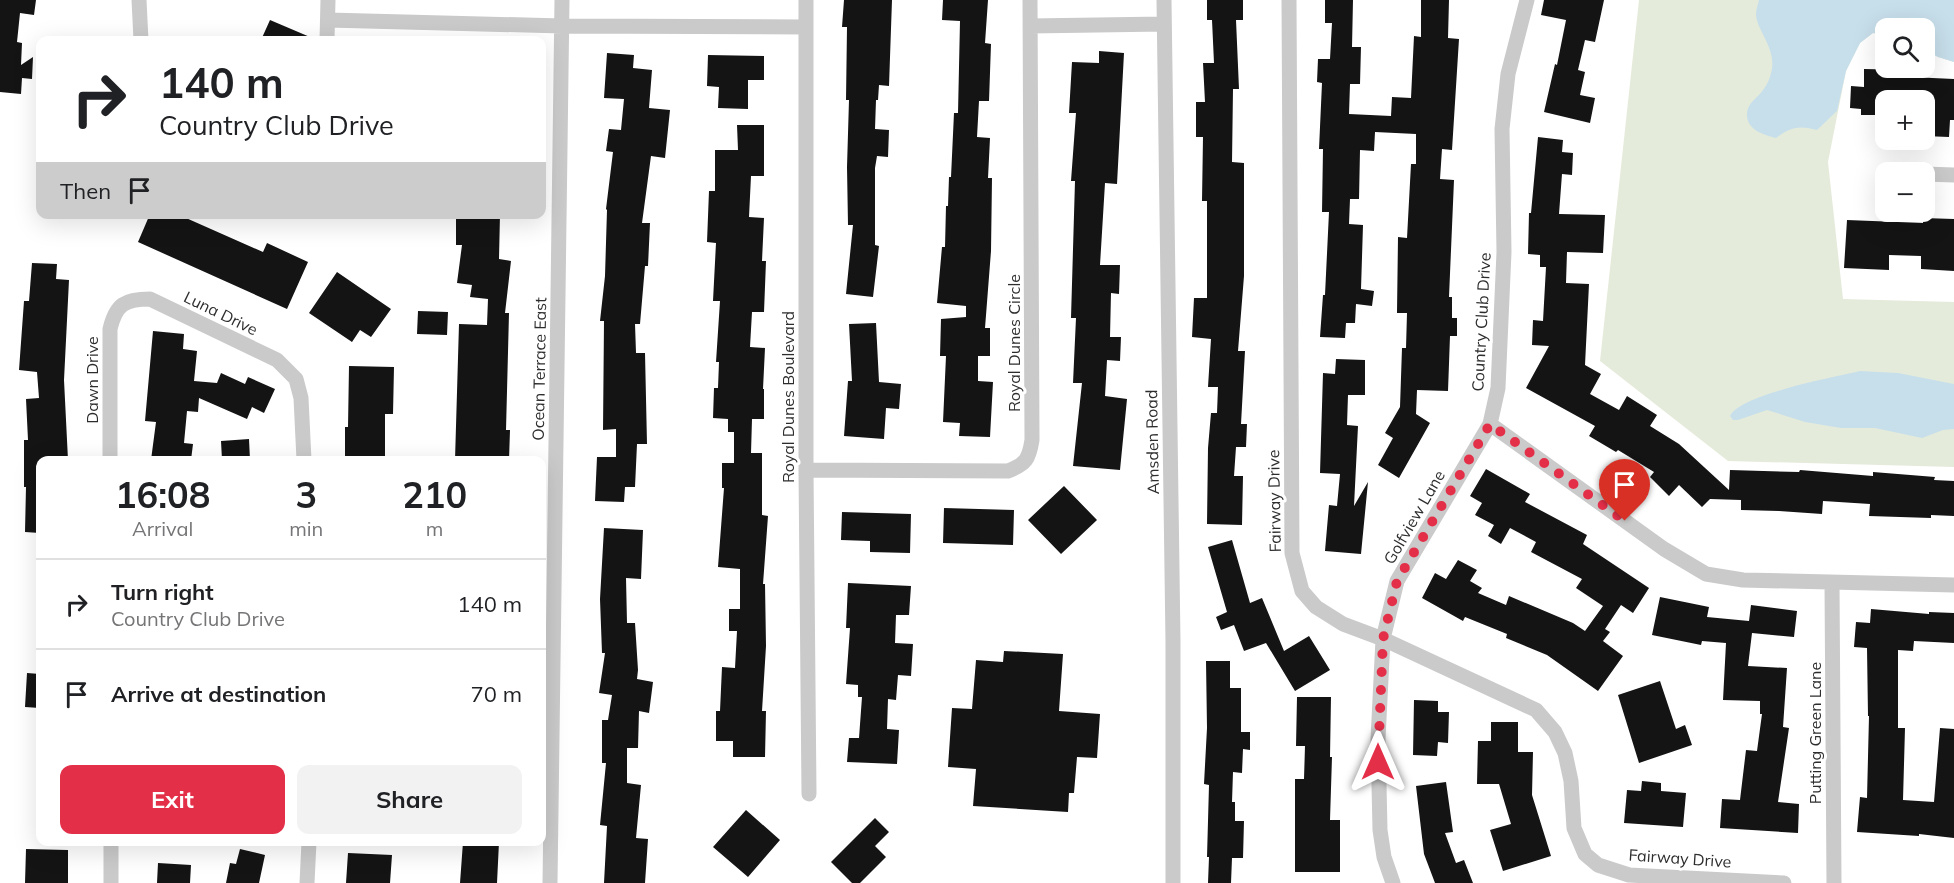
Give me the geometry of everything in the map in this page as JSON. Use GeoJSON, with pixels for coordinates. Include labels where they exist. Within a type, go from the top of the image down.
{"type":"FeatureCollection","features":[{"type":"Feature","properties":{"kind":"street"},"geometry":{"type":"LineString","coordinates":[[139,0],[141,36]]}},
{"type":"Feature","properties":{"kind":"street"},"geometry":{"type":"LineString","coordinates":[[327,36],[328,0]]}},
{"type":"Feature","properties":{"kind":"street","name":"Ocean Terrace East"},"geometry":{"type":"LineString","coordinates":[[550,883],[548,577],[562,0]]}},
{"type":"Feature","properties":{"kind":"street","name":"Royal Dunes Boulevard"},"geometry":{"type":"LineString","coordinates":[[806,0],[809,794]]}},
{"type":"Feature","properties":{"kind":"street","name":"Royal Dunes Circle"},"geometry":{"type":"LineString","coordinates":[[806,470],[1008,471],[1020,466],[1030,455],[1032,440],[1030,0]]}},
{"type":"Feature","properties":{"kind":"street","name":"Amsden Road"},"geometry":{"type":"LineString","coordinates":[[1164,0],[1173,642],[1173,883]]}},
{"type":"Feature","properties":{"kind":"street","name":"Fairway Drive"},"geometry":{"type":"LineString","coordinates":[[1288,0],[1292,553],[1302,591],[1316,608],[1343,624],[1383,639],[1536,710],[1555,732],[1565,753],[1571,781],[1574,828],[1585,854],[1598,865],[1629,875],[1784,883]]}},
{"type":"Feature","properties":{"kind":"street","name":"Country Club Drive"},"geometry":{"type":"LineString","coordinates":[[1490,424],[1498,388],[1504,252],[1502,129],[1508,74],[1527,0]]}},
{"type":"Feature","properties":{"kind":"street"},"geometry":{"type":"LineString","coordinates":[[328,20],[562,26],[806,27]]}},
{"type":"Feature","properties":{"kind":"street"},"geometry":{"type":"LineString","coordinates":[[1030,26],[1164,24]]}},
{"type":"Feature","properties":{"kind":"street"},"geometry":{"type":"LineString","coordinates":[[1935,174],[1954,175]]}},
{"type":"Feature","properties":{"kind":"street","name":"Luna Drive"},"geometry":{"type":"LineString","coordinates":[[123,304],[131,299],[150,300],[277,360],[296,379],[301,398],[303,456]]}},
{"type":"Feature","properties":{"kind":"street","name":"Dawn Drive"},"geometry":{"type":"LineString","coordinates":[[110,456],[110,329],[113,314],[123,304]]}},
{"type":"Feature","properties":{"kind":"street"},"geometry":{"type":"LineString","coordinates":[[1490,424],[1664,549],[1706,574],[1743,580],[1954,585]]}},
{"type":"Feature","properties":{"kind":"street","name":"Golfview Lane"},"geometry":{"type":"LineString","coordinates":[[1394,883],[1384,857],[1380,830],[1378,738],[1383,639],[1397,581],[1490,424]]}},
{"type":"Feature","properties":{"kind":"street","name":"Putting Green Lane"},"geometry":{"type":"LineString","coordinates":[[1832,583],[1834,883]]}},
{"type":"Feature","properties":{"kind":"street"},"geometry":{"type":"LineString","coordinates":[[111,846],[111,883]]}},
{"type":"Feature","properties":{"kind":"street"},"geometry":{"type":"LineString","coordinates":[[307,883],[309,846]]}},
{"type":"Feature","properties":{"kind":"green space"},"geometry":{"type":"Polygon","coordinates":[[[1639,0],[1954,0],[1954,62],[1935,55],[1935,18],[1875,18],[1875,33],[1860,43],[1846,71],[1828,162],[1843,299],[1954,302],[1954,467],[1728,461],[1600,361],[1639,0]]]}},
{"type":"Feature","properties":{"kind":"water"},"geometry":{"type":"Polygon","coordinates":[[[1759,0],[1954,0],[1954,62],[1935,55],[1935,18],[1875,18],[1875,33],[1860,43],[1846,71],[1837,111],[1817,130],[1800,127],[1786,131],[1776,138],[1758,132],[1748,122],[1747,117],[1748,108],[1766,85],[1772,68],[1771,53],[1759,26],[1756,12],[1759,0]]]}},
{"type":"Feature","properties":{"kind":"water"},"geometry":{"type":"Polygon","coordinates":[[[1860,371],[1898,373],[1954,384],[1954,429],[1943,430],[1922,438],[1875,428],[1841,428],[1805,422],[1767,410],[1738,420],[1733,420],[1730,416],[1738,408],[1769,394],[1860,371]]]}},
{"type":"Feature","properties":{"kind":"building"},"geometry":{"type":"Polygon","coordinates":[[[0,0],[36,0],[34,15],[20,13],[17,42],[22,43],[21,65],[33,57],[32,79],[22,78],[21,94],[0,92],[0,0]]]}},
{"type":"Feature","properties":{"kind":"building"},"geometry":{"type":"Polygon","coordinates":[[[844,0],[892,0],[889,86],[879,85],[878,100],[876,100],[875,129],[889,130],[888,157],[877,156],[875,168],[875,245],[879,246],[873,297],[846,294],[853,225],[848,225],[849,100],[846,100],[847,27],[842,27],[844,0]]]}},
{"type":"Feature","properties":{"kind":"building"},"geometry":{"type":"Polygon","coordinates":[[[943,0],[988,0],[985,43],[991,44],[989,101],[979,101],[977,137],[990,138],[988,178],[992,178],[991,251],[985,328],[990,328],[990,356],[978,356],[978,381],[993,382],[990,437],[959,436],[960,423],[943,422],[946,356],[940,356],[941,319],[966,317],[966,306],[937,303],[942,247],[945,247],[954,113],[958,113],[960,21],[942,20],[943,0]]]}},
{"type":"Feature","properties":{"kind":"building"},"geometry":{"type":"Polygon","coordinates":[[[1207,0],[1243,0],[1243,20],[1236,20],[1239,89],[1233,89],[1232,162],[1244,163],[1244,276],[1238,351],[1245,351],[1241,424],[1247,424],[1246,447],[1236,447],[1234,476],[1243,476],[1242,525],[1207,524],[1208,448],[1211,413],[1217,413],[1218,387],[1208,387],[1211,339],[1192,337],[1194,298],[1207,298],[1207,201],[1202,201],[1203,137],[1196,137],[1196,102],[1205,102],[1203,63],[1214,63],[1212,20],[1207,20],[1207,0]]]}},
{"type":"Feature","properties":{"kind":"building"},"geometry":{"type":"Polygon","coordinates":[[[1325,0],[1353,0],[1352,47],[1361,47],[1360,84],[1350,84],[1349,114],[1391,116],[1392,97],[1411,98],[1414,36],[1421,37],[1421,0],[1449,0],[1448,38],[1459,39],[1452,150],[1442,149],[1440,179],[1454,180],[1449,297],[1452,297],[1452,318],[1457,318],[1457,336],[1450,336],[1448,391],[1417,390],[1416,414],[1430,423],[1399,478],[1378,465],[1393,438],[1385,433],[1400,407],[1402,348],[1406,348],[1407,313],[1397,313],[1398,237],[1407,238],[1411,164],[1416,164],[1416,134],[1375,132],[1374,151],[1360,150],[1359,199],[1350,199],[1349,224],[1363,225],[1361,289],[1374,291],[1372,306],[1356,304],[1355,323],[1346,323],[1345,338],[1320,337],[1323,295],[1325,295],[1329,212],[1322,212],[1323,149],[1319,149],[1322,83],[1317,82],[1318,59],[1330,59],[1332,23],[1325,23],[1325,0]]]}},
{"type":"Feature","properties":{"kind":"building"},"geometry":{"type":"Polygon","coordinates":[[[1544,0],[1604,0],[1595,42],[1585,40],[1578,70],[1585,72],[1580,95],[1595,98],[1590,123],[1544,112],[1566,20],[1541,15],[1544,0]]]}},
{"type":"Feature","properties":{"kind":"building"},"geometry":{"type":"Polygon","coordinates":[[[270,20],[308,36],[263,36],[270,20]]]}},
{"type":"Feature","properties":{"kind":"building"},"geometry":{"type":"Polygon","coordinates":[[[1099,51],[1124,53],[1117,184],[1105,183],[1100,265],[1120,265],[1119,294],[1111,293],[1110,337],[1121,337],[1120,361],[1107,360],[1105,396],[1127,399],[1120,470],[1073,466],[1082,383],[1073,383],[1076,318],[1071,318],[1075,181],[1071,181],[1076,113],[1069,113],[1072,62],[1099,63],[1099,51]]]}},
{"type":"Feature","properties":{"kind":"building"},"geometry":{"type":"Polygon","coordinates":[[[607,53],[634,55],[633,68],[652,70],[649,108],[670,110],[665,158],[651,156],[642,223],[650,223],[648,266],[645,266],[640,324],[635,324],[636,353],[645,353],[647,444],[637,444],[635,487],[625,487],[624,502],[595,501],[597,457],[616,457],[616,429],[603,430],[604,321],[600,321],[605,276],[606,209],[613,152],[606,151],[609,129],[621,130],[624,99],[604,98],[607,53]]]}},
{"type":"Feature","properties":{"kind":"building"},"geometry":{"type":"Polygon","coordinates":[[[708,55],[764,56],[764,80],[748,80],[748,109],[718,108],[719,87],[707,86],[708,55]]]}},
{"type":"Feature","properties":{"kind":"building"},"geometry":{"type":"Polygon","coordinates":[[[1864,69],[1875,69],[1875,78],[1954,79],[1954,120],[1950,120],[1949,137],[1935,136],[1935,90],[1875,90],[1875,115],[1861,115],[1861,109],[1850,108],[1851,86],[1864,87],[1864,69]]]}},
{"type":"Feature","properties":{"kind":"building"},"geometry":{"type":"Polygon","coordinates":[[[737,125],[764,125],[764,176],[751,176],[749,217],[764,218],[762,261],[766,261],[764,312],[752,312],[750,347],[765,348],[764,419],[752,419],[751,453],[762,453],[762,515],[768,516],[763,584],[765,584],[766,646],[762,711],[766,711],[765,757],[733,757],[733,741],[716,741],[716,711],[720,711],[722,667],[735,668],[737,631],[729,631],[729,609],[740,609],[740,569],[718,567],[724,488],[722,488],[722,463],[734,463],[734,432],[728,432],[728,419],[713,418],[714,388],[718,388],[719,362],[716,362],[720,301],[713,301],[716,243],[707,242],[709,191],[715,191],[715,150],[738,150],[737,125]]]}},
{"type":"Feature","properties":{"kind":"building"},"geometry":{"type":"Polygon","coordinates":[[[1538,137],[1563,140],[1562,152],[1573,153],[1572,175],[1562,174],[1559,214],[1605,215],[1603,253],[1567,252],[1566,283],[1589,284],[1585,365],[1601,374],[1590,394],[1619,410],[1627,396],[1657,415],[1650,426],[1679,444],[1729,490],[1730,470],[1799,472],[1800,470],[1873,476],[1873,472],[1935,477],[1934,480],[1954,481],[1954,516],[1931,515],[1931,518],[1869,516],[1870,504],[1823,501],[1822,514],[1741,510],[1741,500],[1710,499],[1702,507],[1679,485],[1669,496],[1650,477],[1654,472],[1618,450],[1616,452],[1589,436],[1595,426],[1526,388],[1549,346],[1532,345],[1533,320],[1543,321],[1546,267],[1540,267],[1540,255],[1528,254],[1529,213],[1531,213],[1538,137]]]}},
{"type":"Feature","properties":{"kind":"building"},"geometry":{"type":"Polygon","coordinates":[[[1935,218],[1954,219],[1954,271],[1921,269],[1921,256],[1889,255],[1889,270],[1844,268],[1847,220],[1935,222],[1935,218]]]}},
{"type":"Feature","properties":{"kind":"building"},"geometry":{"type":"Polygon","coordinates":[[[148,219],[188,219],[263,252],[267,243],[308,262],[287,309],[138,242],[148,219]]]}},
{"type":"Feature","properties":{"kind":"building"},"geometry":{"type":"Polygon","coordinates":[[[456,219],[500,219],[499,259],[511,261],[505,313],[509,313],[506,430],[510,430],[509,456],[455,456],[459,324],[487,325],[488,299],[470,297],[472,285],[457,283],[462,245],[456,245],[456,219]]]}},
{"type":"Feature","properties":{"kind":"building"},"geometry":{"type":"Polygon","coordinates":[[[32,263],[57,264],[56,279],[69,280],[64,380],[68,456],[36,456],[36,533],[25,532],[24,440],[28,440],[26,399],[39,398],[37,372],[19,370],[24,301],[29,301],[32,263]]]}},
{"type":"Feature","properties":{"kind":"building"},"geometry":{"type":"Polygon","coordinates":[[[337,272],[391,309],[371,337],[360,330],[352,342],[309,313],[337,272]]]}},
{"type":"Feature","properties":{"kind":"building"},"geometry":{"type":"Polygon","coordinates":[[[418,311],[448,312],[447,335],[417,334],[418,311]]]}},
{"type":"Feature","properties":{"kind":"building"},"geometry":{"type":"Polygon","coordinates":[[[876,323],[879,382],[901,384],[899,409],[886,408],[884,439],[844,436],[848,381],[852,381],[849,324],[876,323]]]}},
{"type":"Feature","properties":{"kind":"building"},"geometry":{"type":"Polygon","coordinates":[[[153,331],[184,334],[183,349],[197,351],[194,381],[217,383],[221,373],[245,384],[248,377],[275,389],[264,413],[252,407],[247,419],[199,398],[198,412],[187,411],[184,443],[193,444],[192,456],[152,456],[156,422],[145,421],[153,331]]]}},
{"type":"Feature","properties":{"kind":"building"},"geometry":{"type":"Polygon","coordinates":[[[1336,359],[1365,360],[1365,395],[1348,395],[1347,425],[1358,426],[1354,506],[1368,482],[1361,554],[1325,551],[1329,505],[1337,506],[1340,474],[1320,473],[1323,373],[1335,374],[1336,359]]]}},
{"type":"Feature","properties":{"kind":"building"},"geometry":{"type":"Polygon","coordinates":[[[349,366],[394,367],[393,414],[385,414],[385,456],[345,456],[345,427],[348,427],[349,366]]]}},
{"type":"Feature","properties":{"kind":"building"},"geometry":{"type":"Polygon","coordinates":[[[249,439],[250,456],[222,456],[221,441],[249,439]]]}},
{"type":"Feature","properties":{"kind":"building"},"geometry":{"type":"Polygon","coordinates":[[[1486,469],[1530,494],[1525,502],[1587,535],[1583,544],[1649,588],[1633,613],[1621,605],[1605,629],[1610,632],[1603,641],[1623,656],[1598,691],[1547,655],[1506,638],[1507,634],[1465,617],[1463,621],[1422,598],[1435,573],[1446,579],[1458,560],[1477,570],[1470,581],[1482,588],[1478,593],[1506,605],[1509,596],[1573,623],[1585,631],[1603,606],[1576,588],[1582,579],[1531,552],[1536,542],[1510,528],[1501,544],[1488,536],[1494,525],[1475,515],[1482,503],[1470,496],[1486,469]]]}},
{"type":"Feature","properties":{"kind":"building"},"geometry":{"type":"Polygon","coordinates":[[[1064,486],[1097,520],[1061,554],[1028,520],[1064,486]]]}},
{"type":"Feature","properties":{"kind":"building"},"geometry":{"type":"Polygon","coordinates":[[[944,508],[1014,510],[1013,545],[943,543],[944,508]]]}},
{"type":"Feature","properties":{"kind":"building"},"geometry":{"type":"Polygon","coordinates":[[[842,512],[911,514],[910,553],[870,552],[870,541],[841,540],[842,512]]]}},
{"type":"Feature","properties":{"kind":"building"},"geometry":{"type":"Polygon","coordinates":[[[604,528],[643,530],[641,579],[626,578],[627,623],[635,623],[637,679],[653,682],[649,713],[639,711],[638,748],[627,748],[627,783],[641,785],[636,838],[648,839],[645,883],[604,883],[607,826],[600,825],[606,763],[602,763],[602,720],[608,720],[612,695],[599,693],[605,653],[602,653],[600,599],[604,528]]]}},
{"type":"Feature","properties":{"kind":"building"},"geometry":{"type":"Polygon","coordinates":[[[1232,540],[1250,603],[1262,598],[1284,651],[1309,636],[1330,670],[1295,691],[1266,643],[1244,651],[1234,625],[1221,630],[1216,617],[1227,612],[1208,547],[1232,540]]]}},
{"type":"Feature","properties":{"kind":"building"},"geometry":{"type":"Polygon","coordinates":[[[848,583],[911,586],[909,615],[896,615],[895,643],[913,644],[911,676],[898,675],[896,700],[888,699],[887,729],[899,730],[897,764],[847,762],[849,738],[859,738],[862,697],[858,697],[858,685],[846,684],[850,628],[846,628],[848,583]]]}},
{"type":"Feature","properties":{"kind":"building"},"geometry":{"type":"Polygon","coordinates":[[[1660,597],[1709,607],[1707,617],[1749,621],[1751,605],[1797,611],[1794,637],[1752,633],[1748,666],[1787,668],[1783,727],[1789,728],[1778,802],[1799,804],[1798,833],[1720,828],[1722,799],[1740,800],[1746,750],[1757,751],[1762,714],[1760,714],[1760,701],[1723,700],[1726,643],[1702,641],[1701,645],[1652,635],[1660,597]]]}},
{"type":"Feature","properties":{"kind":"building"},"geometry":{"type":"Polygon","coordinates":[[[1871,609],[1929,614],[1929,612],[1954,613],[1954,643],[1914,641],[1913,651],[1898,650],[1898,728],[1905,728],[1903,800],[1934,802],[1940,728],[1954,729],[1954,838],[1919,834],[1919,836],[1857,832],[1860,797],[1867,798],[1869,716],[1867,648],[1854,647],[1856,622],[1870,623],[1871,609]]]}},
{"type":"Feature","properties":{"kind":"building"},"geometry":{"type":"Polygon","coordinates":[[[1004,651],[1063,654],[1059,711],[1100,714],[1097,758],[1077,757],[1074,793],[1069,793],[1068,812],[973,806],[976,769],[948,767],[952,708],[972,709],[976,660],[1003,662],[1004,651]]]}},
{"type":"Feature","properties":{"kind":"building"},"geometry":{"type":"Polygon","coordinates":[[[1206,661],[1230,661],[1230,688],[1241,688],[1241,732],[1250,732],[1250,750],[1243,749],[1242,773],[1233,772],[1232,802],[1235,802],[1235,821],[1244,821],[1243,858],[1232,858],[1231,883],[1208,883],[1209,785],[1204,784],[1207,728],[1206,661]]]}},
{"type":"Feature","properties":{"kind":"building"},"geometry":{"type":"Polygon","coordinates":[[[27,673],[36,674],[36,708],[25,707],[27,673]]]}},
{"type":"Feature","properties":{"kind":"building"},"geometry":{"type":"Polygon","coordinates":[[[1660,681],[1676,729],[1685,725],[1692,745],[1639,763],[1618,695],[1660,681]]]}},
{"type":"Feature","properties":{"kind":"building"},"geometry":{"type":"Polygon","coordinates":[[[1297,697],[1331,697],[1330,820],[1340,820],[1340,872],[1295,872],[1295,779],[1304,779],[1305,746],[1296,746],[1297,697]]]}},
{"type":"Feature","properties":{"kind":"building"},"geometry":{"type":"Polygon","coordinates":[[[1414,700],[1438,701],[1438,712],[1449,712],[1448,743],[1438,742],[1437,756],[1413,755],[1414,700]]]}},
{"type":"Feature","properties":{"kind":"building"},"geometry":{"type":"Polygon","coordinates":[[[1491,722],[1518,722],[1518,752],[1533,752],[1532,795],[1551,856],[1503,871],[1490,830],[1511,824],[1499,784],[1477,784],[1478,741],[1491,741],[1491,722]]]}},
{"type":"Feature","properties":{"kind":"building"},"geometry":{"type":"Polygon","coordinates":[[[1642,781],[1661,783],[1661,791],[1686,793],[1683,827],[1624,823],[1627,790],[1641,791],[1642,781]]]}},
{"type":"Feature","properties":{"kind":"building"},"geometry":{"type":"Polygon","coordinates":[[[1446,782],[1453,832],[1445,833],[1456,863],[1464,860],[1473,883],[1435,883],[1424,854],[1416,786],[1446,782]]]}},
{"type":"Feature","properties":{"kind":"building"},"geometry":{"type":"Polygon","coordinates":[[[746,810],[780,840],[748,877],[713,847],[746,810]]]}},
{"type":"Feature","properties":{"kind":"building"},"geometry":{"type":"Polygon","coordinates":[[[875,818],[889,832],[875,846],[886,857],[860,883],[852,883],[831,862],[875,818]]]}},
{"type":"Feature","properties":{"kind":"building"},"geometry":{"type":"Polygon","coordinates":[[[463,846],[499,846],[497,883],[460,883],[463,846]]]}},
{"type":"Feature","properties":{"kind":"building"},"geometry":{"type":"Polygon","coordinates":[[[26,849],[68,850],[68,883],[25,883],[26,849]]]}},
{"type":"Feature","properties":{"kind":"building"},"geometry":{"type":"Polygon","coordinates":[[[240,849],[265,855],[259,883],[226,883],[230,863],[236,864],[240,849]]]}},
{"type":"Feature","properties":{"kind":"building"},"geometry":{"type":"Polygon","coordinates":[[[348,853],[392,855],[390,883],[346,883],[348,853]]]}},
{"type":"Feature","properties":{"kind":"building"},"geometry":{"type":"Polygon","coordinates":[[[158,863],[191,865],[190,883],[157,883],[158,863]]]}},
{"type":"Feature","properties":{"kind":"route"},"geometry":{"type":"LineString","coordinates":[[1378,762],[1383,639],[1397,581],[1490,424],[1625,521]]}}]}
